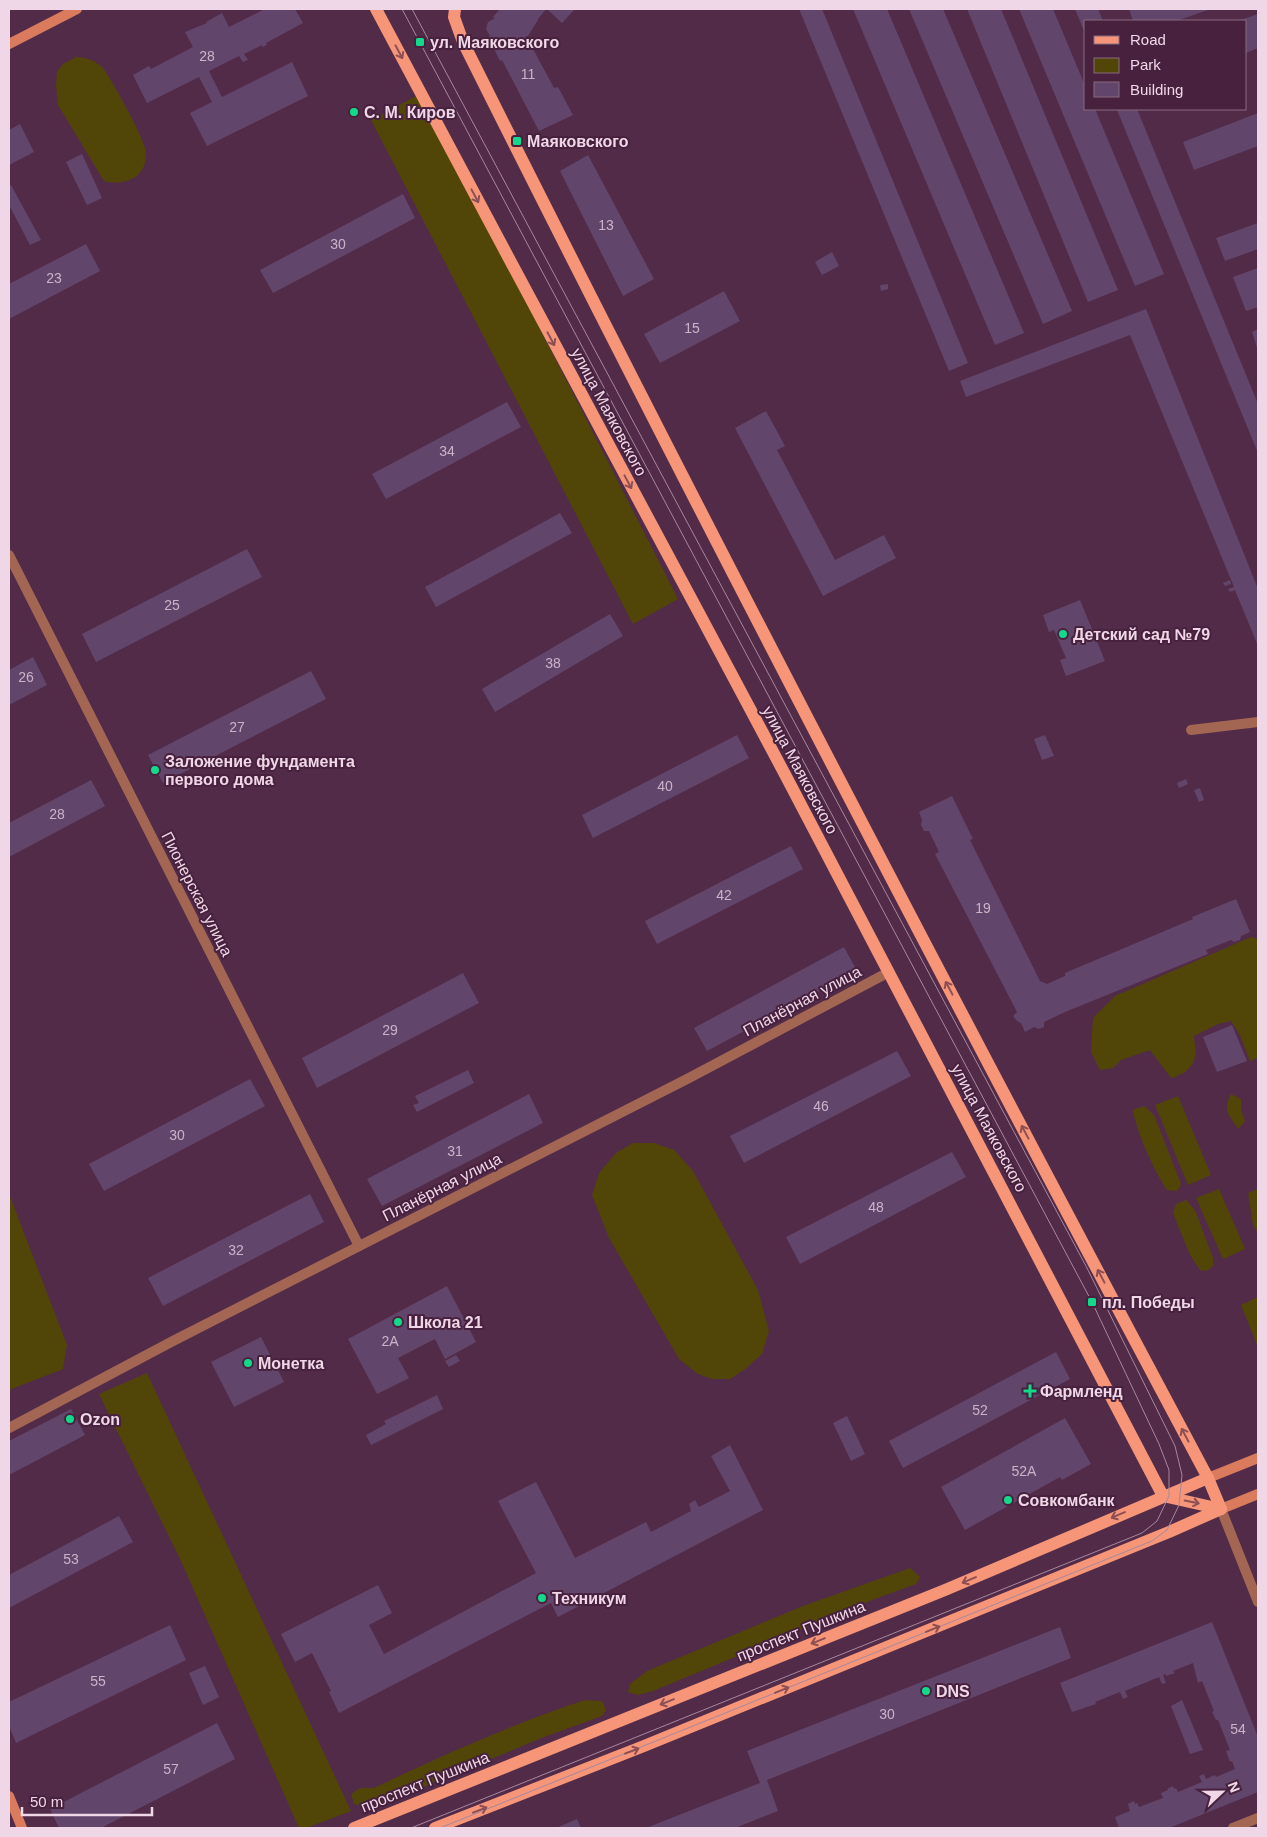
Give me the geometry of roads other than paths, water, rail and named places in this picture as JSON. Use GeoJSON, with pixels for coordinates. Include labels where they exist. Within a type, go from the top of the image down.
{"type":"FeatureCollection","features":[{"type":"Feature","properties":{"kind":"main road"},"geometry":{"type":"LineString","coordinates":[[9,44],[77,9]]}},
{"type":"Feature","properties":{"kind":"main road","name":"улица Маяковского"},"geometry":{"type":"LineString","coordinates":[[376,9],[508,260],[700,614],[1163,1496]]}},
{"type":"Feature","properties":{"kind":"main road","name":"улица Маяковского"},"geometry":{"type":"LineString","coordinates":[[455,9],[454,17],[463,42],[590,295],[905,906],[1208,1478],[1221,1509]]}},
{"type":"Feature","properties":{"kind":"main road","name":"проспект Пушкина"},"geometry":{"type":"LineString","coordinates":[[354,1828],[944,1590],[1163,1496],[1258,1458]]}},
{"type":"Feature","properties":{"kind":"main road"},"geometry":{"type":"LineString","coordinates":[[435,1828],[653,1742],[1160,1536],[1258,1494]]}},
{"type":"Feature","properties":{"kind":"main road"},"geometry":{"type":"LineString","coordinates":[[1163,1496],[1221,1509]]}},
{"type":"Feature","properties":{"kind":"main road"},"geometry":{"type":"LineString","coordinates":[[9,1796],[22,1828]]}},
{"type":"Feature","properties":{"kind":"street","name":"Пионерская улица"},"geometry":{"type":"LineString","coordinates":[[9,555],[359,1246]]}},
{"type":"Feature","properties":{"kind":"street"},"geometry":{"type":"LineString","coordinates":[[1191,730],[1258,722]]}},
{"type":"Feature","properties":{"kind":"street","name":"Планёрная улица"},"geometry":{"type":"LineString","coordinates":[[9,1428],[173,1341],[604,1122],[889,972]]}},
{"type":"Feature","properties":{"kind":"street","name":"улица Маяковского"},"geometry":{"type":"LineString","coordinates":[[1221,1509],[1258,1602]]}},
{"type":"Feature","properties":{"kind":"street"},"geometry":{"type":"LineString","coordinates":[[1233,1828],[1258,1818]]}},
{"type":"Feature","properties":{"kind":"tram line"},"geometry":{"type":"LineString","coordinates":[[402,9],[1092,1302],[1159,1444],[1169,1470],[1169,1496],[1157,1521],[1142,1533],[411,1828]]}},
{"type":"Feature","properties":{"kind":"tram line"},"geometry":{"type":"LineString","coordinates":[[412,9],[1087,1268],[1175,1446],[1182,1475],[1179,1505],[1167,1530],[1152,1541],[440,1828]]}},
{"type":"Feature","properties":{"kind":"place","name":"ул. Маяковского"},"geometry":{"type":"Point","coordinates":[420,42]}},
{"type":"Feature","properties":{"kind":"place","name":"С. М. Киров"},"geometry":{"type":"Point","coordinates":[354,112]}},
{"type":"Feature","properties":{"kind":"place","name":"Маяковского"},"geometry":{"type":"Point","coordinates":[517,141]}},
{"type":"Feature","properties":{"kind":"place","name":"Детский сад №79"},"geometry":{"type":"Point","coordinates":[1063,634]}},
{"type":"Feature","properties":{"kind":"place","name":"Заложение фундамента первого дома"},"geometry":{"type":"Point","coordinates":[155,770]}},
{"type":"Feature","properties":{"kind":"place","name":"пл. Победы"},"geometry":{"type":"Point","coordinates":[1092,1302]}},
{"type":"Feature","properties":{"kind":"place","name":"Школа 21"},"geometry":{"type":"Point","coordinates":[398,1322]}},
{"type":"Feature","properties":{"kind":"place","name":"Монетка"},"geometry":{"type":"Point","coordinates":[248,1363]}},
{"type":"Feature","properties":{"kind":"place","name":"Фармленд"},"geometry":{"type":"Point","coordinates":[1030,1391]}},
{"type":"Feature","properties":{"kind":"place","name":"Ozon"},"geometry":{"type":"Point","coordinates":[70,1419]}},
{"type":"Feature","properties":{"kind":"place","name":"Совкомбанк"},"geometry":{"type":"Point","coordinates":[1008,1500]}},
{"type":"Feature","properties":{"kind":"place","name":"Техникум"},"geometry":{"type":"Point","coordinates":[542,1598]}},
{"type":"Feature","properties":{"kind":"place","name":"DNS"},"geometry":{"type":"Point","coordinates":[926,1691]}}]}
